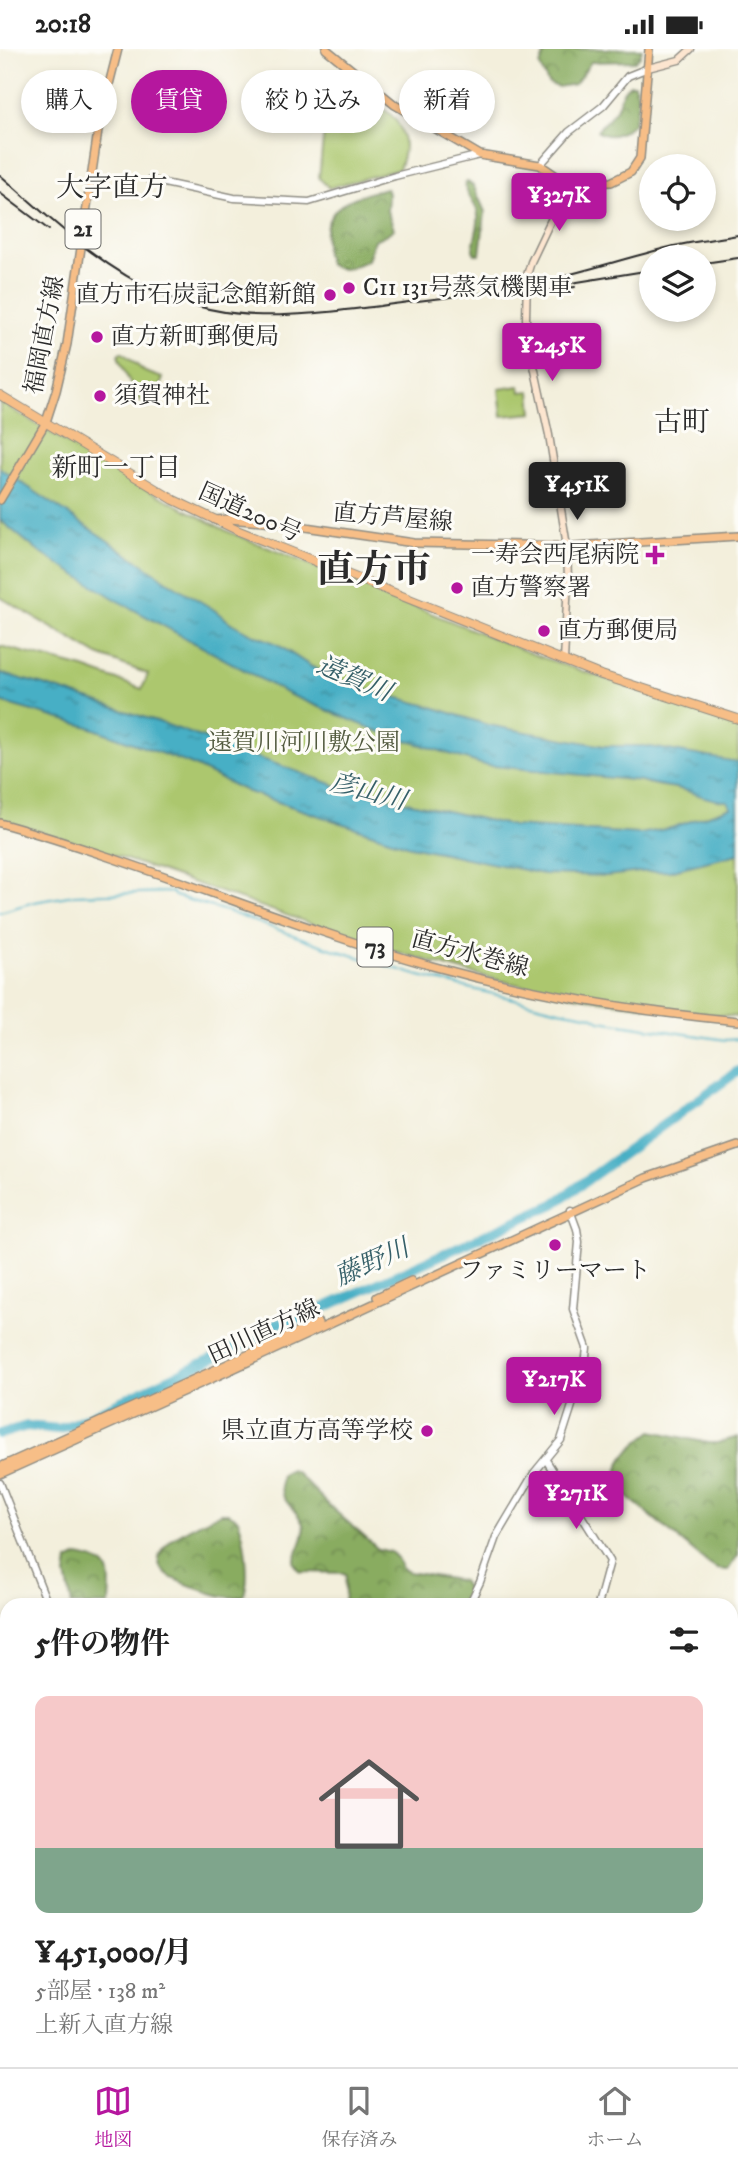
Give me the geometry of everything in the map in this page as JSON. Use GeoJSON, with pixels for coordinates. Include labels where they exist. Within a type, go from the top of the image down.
{"type":"FeatureCollection","features":[{"type":"Feature","properties":{"kind":"highway","name":"国道200号"},"geometry":{"type":"LineString","coordinates":[[0,395],[44,426],[214,520],[595,673],[738,719]]}},
{"type":"Feature","properties":{"kind":"main road","name":"福岡直方線"},"geometry":{"type":"LineString","coordinates":[[44,426],[56,391],[66,344],[99,124],[118,49]]}},
{"type":"Feature","properties":{"kind":"main road"},"geometry":{"type":"LineString","coordinates":[[326,49],[395,105],[480,155],[540,165],[568,184],[611,182],[631,171],[640,158],[649,49]]}},
{"type":"Feature","properties":{"kind":"main road"},"geometry":{"type":"LineString","coordinates":[[648,68],[679,60],[691,49]]}},
{"type":"Feature","properties":{"kind":"main road"},"geometry":{"type":"LineString","coordinates":[[564,661],[567,546],[526,319],[527,275],[531,262],[568,184]]}},
{"type":"Feature","properties":{"kind":"main road"},"geometry":{"type":"LineString","coordinates":[[0,500],[44,426]]}},
{"type":"Feature","properties":{"kind":"main road","name":"直方芦屋線"},"geometry":{"type":"LineString","coordinates":[[214,520],[285,524],[414,543],[567,546],[738,536]]}},
{"type":"Feature","properties":{"kind":"main road","name":"直方水巻線"},"geometry":{"type":"LineString","coordinates":[[0,823],[429,965],[579,1001],[738,1021]]}},
{"type":"Feature","properties":{"kind":"main road","name":"田川直方線"},"geometry":{"type":"LineString","coordinates":[[0,1474],[646,1178],[738,1144]]}},
{"type":"Feature","properties":{"kind":"main road","name":"田川直方線"},"geometry":{"type":"LineString","coordinates":[[0,1467],[571,1212]]}},
{"type":"Feature","properties":{"kind":"street"},"geometry":{"type":"LineString","coordinates":[[540,165],[569,132],[603,106],[628,76],[648,68]]}},
{"type":"Feature","properties":{"kind":"street"},"geometry":{"type":"LineString","coordinates":[[150,180],[234,198],[309,202],[395,176],[480,155]]}},
{"type":"Feature","properties":{"kind":"street"},"geometry":{"type":"LineString","coordinates":[[473,1598],[496,1537],[534,1473],[561,1440],[587,1356],[587,1348],[573,1310],[579,1242],[571,1212]]}},
{"type":"Feature","properties":{"kind":"street"},"geometry":{"type":"LineString","coordinates":[[546,1459],[610,1561],[600,1598]]}},
{"type":"Feature","properties":{"kind":"street"},"geometry":{"type":"LineString","coordinates":[[0,1483],[45,1598]]}},
{"type":"Feature","properties":{"kind":"green space"},"geometry":{"type":"Polygon","coordinates":[[[546,49],[642,49],[635,61],[591,62],[575,84],[558,87],[548,83],[540,66],[546,49]]]}},
{"type":"Feature","properties":{"kind":"green space"},"geometry":{"type":"Polygon","coordinates":[[[630,84],[634,84],[638,99],[633,124],[616,135],[597,131],[614,112],[622,93],[630,84]]]}},
{"type":"Feature","properties":{"kind":"green space"},"geometry":{"type":"Polygon","coordinates":[[[385,110],[396,121],[404,144],[399,169],[329,188],[319,178],[324,133],[385,133],[385,110]]]}},
{"type":"Feature","properties":{"kind":"green space"},"geometry":{"type":"Polygon","coordinates":[[[467,182],[473,185],[485,212],[480,254],[475,254],[473,250],[478,215],[467,191],[467,182]]]}},
{"type":"Feature","properties":{"kind":"green space"},"geometry":{"type":"Polygon","coordinates":[[[386,188],[387,211],[394,229],[374,240],[368,260],[343,269],[329,264],[325,240],[327,225],[336,209],[351,199],[386,188]]]}},
{"type":"Feature","properties":{"kind":"green space"},"geometry":{"type":"Polygon","coordinates":[[[119,353],[123,353],[145,372],[163,378],[156,397],[148,408],[135,394],[119,359],[119,353]]]}},
{"type":"Feature","properties":{"kind":"green space"},"geometry":{"type":"Polygon","coordinates":[[[520,386],[521,392],[531,391],[533,413],[502,416],[499,389],[520,386]]]}},
{"type":"Feature","properties":{"kind":"green space","name":"遠賀川河川敷公園"},"geometry":{"type":"Polygon","coordinates":[[[0,402],[120,475],[229,532],[535,655],[738,724],[738,1017],[588,998],[465,971],[394,951],[99,850],[0,820],[0,646],[84,668],[142,689],[148,674],[98,655],[0,597],[0,402]]]}},
{"type":"Feature","properties":{"kind":"green space"},"geometry":{"type":"Polygon","coordinates":[[[652,1431],[708,1443],[738,1437],[738,1555],[728,1570],[717,1569],[709,1564],[623,1493],[618,1483],[619,1466],[630,1450],[652,1431]]]}},
{"type":"Feature","properties":{"kind":"green space"},"geometry":{"type":"Polygon","coordinates":[[[291,1470],[296,1472],[378,1549],[391,1552],[402,1569],[462,1581],[469,1592],[469,1598],[344,1598],[344,1573],[301,1572],[294,1563],[304,1530],[299,1517],[282,1493],[282,1475],[291,1470]]]}},
{"type":"Feature","properties":{"kind":"green space"},"geometry":{"type":"Polygon","coordinates":[[[221,1513],[237,1518],[240,1525],[247,1569],[243,1596],[226,1597],[206,1591],[170,1577],[160,1567],[159,1557],[164,1547],[174,1538],[221,1513]]]}},
{"type":"Feature","properties":{"kind":"green space"},"geometry":{"type":"Polygon","coordinates":[[[78,1556],[104,1566],[108,1571],[109,1598],[71,1598],[66,1575],[68,1561],[78,1556]]]}},
{"type":"Feature","properties":{"kind":"water"},"geometry":{"type":"Polygon","coordinates":[[[0,468],[231,623],[275,643],[312,667],[356,687],[488,725],[604,746],[645,746],[738,762],[738,854],[669,871],[607,876],[543,874],[410,846],[248,792],[190,764],[89,727],[0,702],[0,673],[159,722],[340,787],[513,826],[640,834],[671,828],[731,807],[727,801],[641,781],[484,765],[375,730],[288,694],[125,605],[39,552],[0,520],[0,468]]]}},
{"type":"Feature","properties":{"kind":"waterway"},"geometry":{"type":"LineString","coordinates":[[0,912],[34,902],[74,895],[171,892],[175,896],[226,911],[329,948],[420,976],[592,1016],[600,1021],[726,1040],[738,1039]]}},
{"type":"Feature","properties":{"kind":"waterway","name":"藤野川"},"geometry":{"type":"LineString","coordinates":[[0,1434],[27,1426],[58,1429],[70,1425],[237,1347],[255,1343],[270,1325],[299,1319],[554,1204],[738,1071]]}},
{"type":"Feature","properties":{"kind":"railway"},"geometry":{"type":"LineString","coordinates":[[0,175],[76,241],[139,283],[189,304],[243,314],[296,315],[486,292],[544,281],[670,247],[738,235]]}},
{"type":"Feature","properties":{"kind":"railway"},"geometry":{"type":"LineString","coordinates":[[0,193],[49,230]]}},
{"type":"Feature","properties":{"kind":"railway"},"geometry":{"type":"LineString","coordinates":[[716,261],[738,258]]}},
{"type":"Feature","properties":{"kind":"railway"},"geometry":{"type":"LineString","coordinates":[[565,284],[639,272]]}},
{"type":"Feature","properties":{"kind":"railway"},"geometry":{"type":"LineString","coordinates":[[523,294],[575,287]]}},
{"type":"Feature","properties":{"kind":"place","name":"C11 131号蒸気機関車"},"geometry":{"type":"Point","coordinates":[349,288]}},
{"type":"Feature","properties":{"kind":"place","name":"直方市石炭記念館新館"},"geometry":{"type":"Point","coordinates":[330,295]}},
{"type":"Feature","properties":{"kind":"place","name":"直方新町郵便局"},"geometry":{"type":"Point","coordinates":[97,337]}},
{"type":"Feature","properties":{"kind":"place","name":"須賀神社"},"geometry":{"type":"Point","coordinates":[100,396]}},
{"type":"Feature","properties":{"kind":"place","name":"一寿会西尾病院"},"geometry":{"type":"Point","coordinates":[655,555]}},
{"type":"Feature","properties":{"kind":"place","name":"直方警察署"},"geometry":{"type":"Point","coordinates":[457,588]}},
{"type":"Feature","properties":{"kind":"place","name":"直方郵便局"},"geometry":{"type":"Point","coordinates":[544,631]}},
{"type":"Feature","properties":{"kind":"place","name":"ファミリーマート"},"geometry":{"type":"Point","coordinates":[555,1245]}},
{"type":"Feature","properties":{"kind":"place","name":"県立直方高等学校"},"geometry":{"type":"Point","coordinates":[427,1431]}},
{"type":"Feature","properties":{"kind":"district","name":"大字直方"},"geometry":{"type":"Point","coordinates":[112,187]}},
{"type":"Feature","properties":{"kind":"district","name":"古町"},"geometry":{"type":"Point","coordinates":[682,422]}},
{"type":"Feature","properties":{"kind":"district","name":"新町一丁目"},"geometry":{"type":"Point","coordinates":[116,468]}},
{"type":"Feature","properties":{"kind":"district","name":"直方市"},"geometry":{"type":"Point","coordinates":[374,571]}},
{"type":"Feature","properties":{"kind":"water label","name":"遠賀川"},"geometry":{"type":"Point","coordinates":[354,679]}},
{"type":"Feature","properties":{"kind":"water label","name":"彦山川"},"geometry":{"type":"Point","coordinates":[368,792]}}]}
